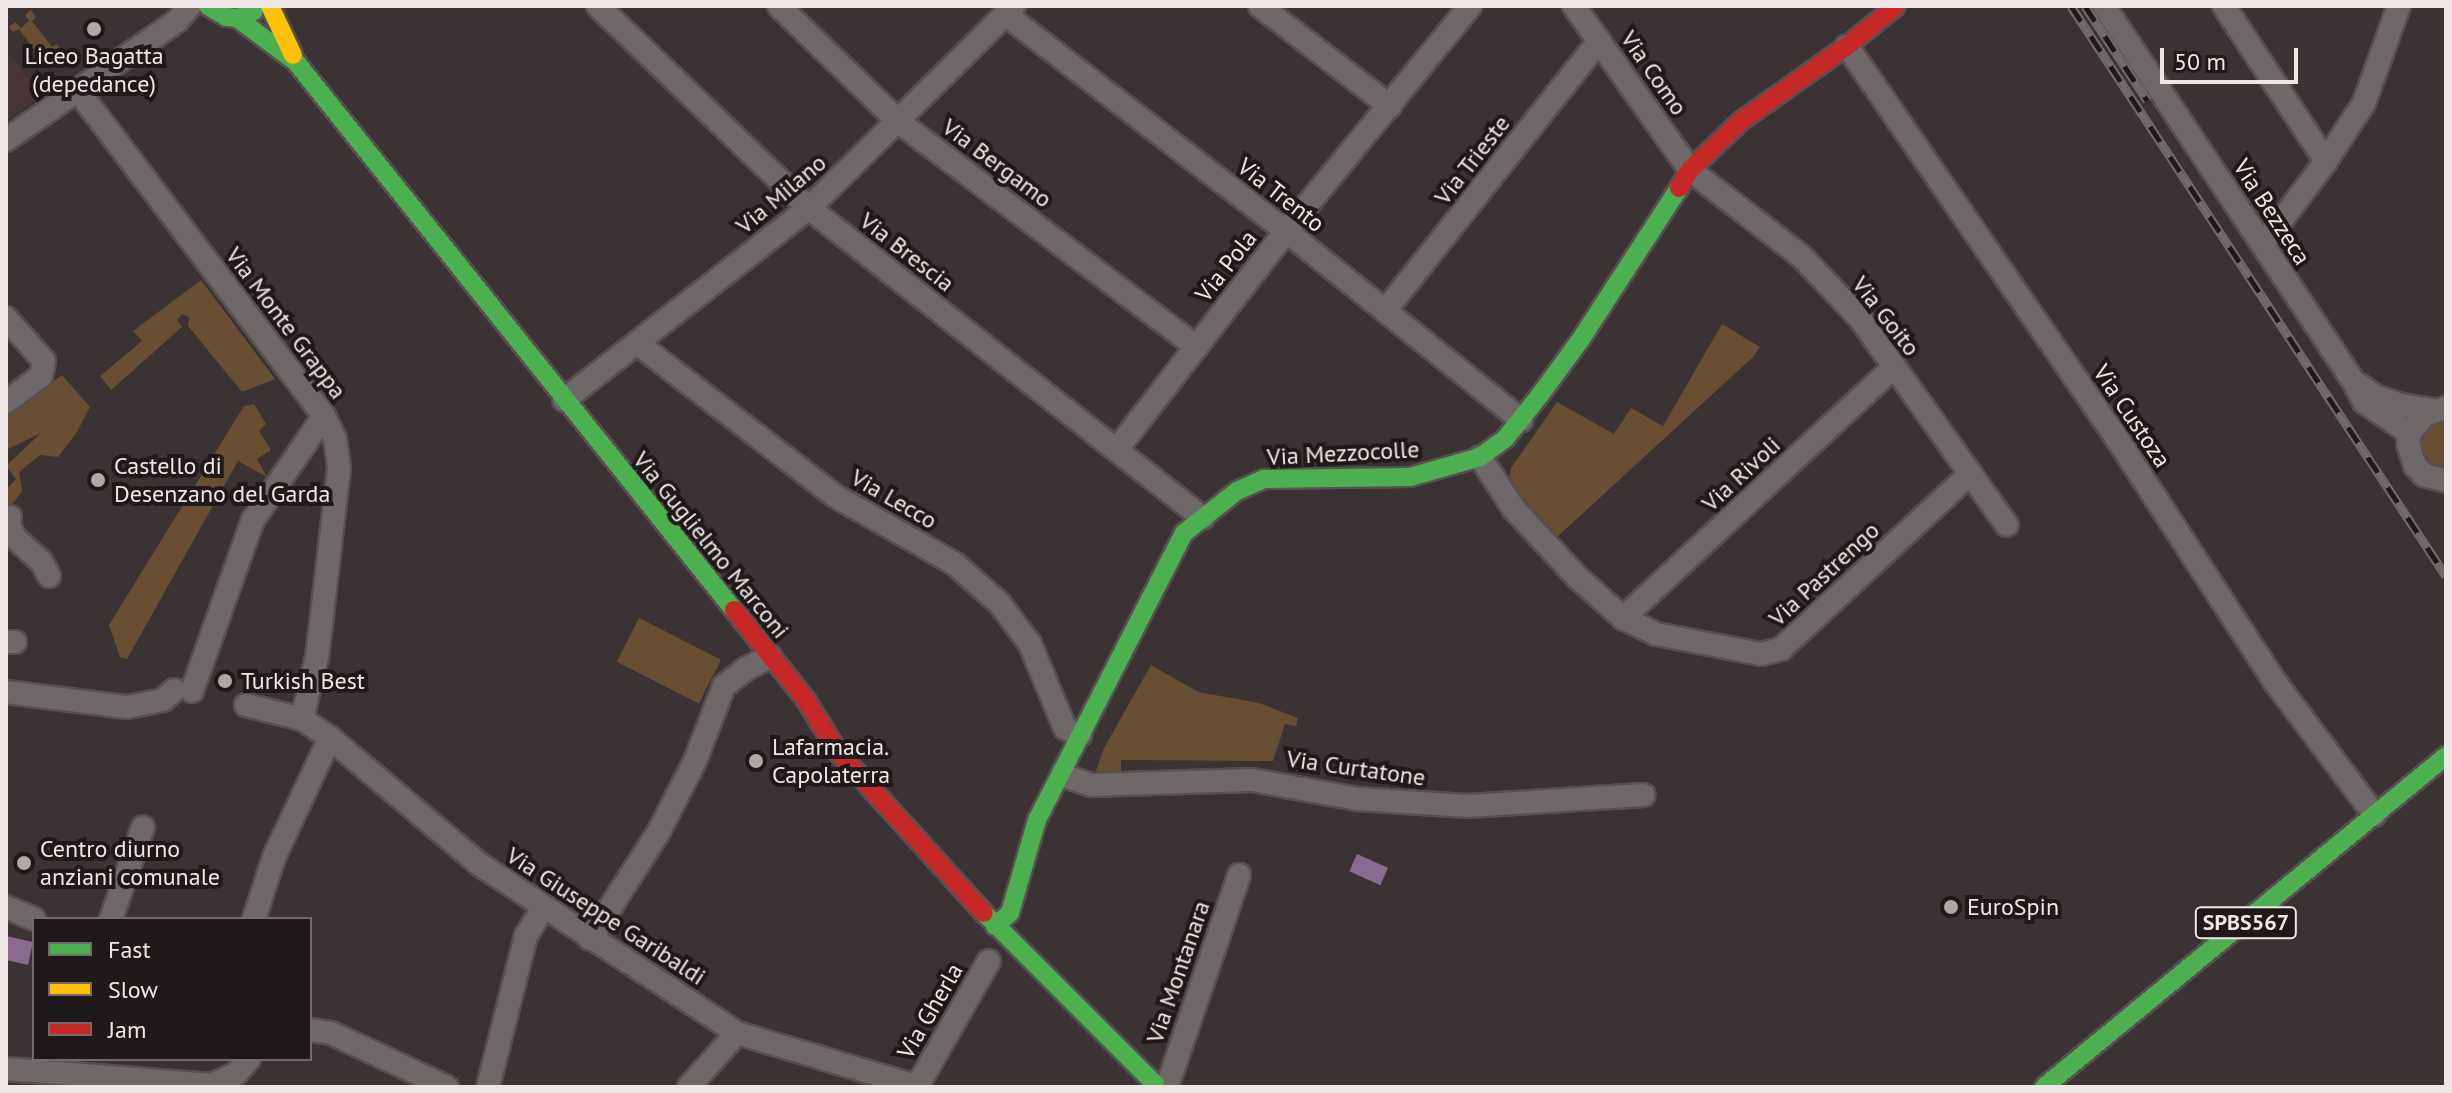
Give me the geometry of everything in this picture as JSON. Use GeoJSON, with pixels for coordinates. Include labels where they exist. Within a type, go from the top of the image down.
{"type":"FeatureCollection","features":[{"type":"Feature","properties":{"kind":"main road"},"geometry":{"type":"LineString","coordinates":[[224,14],[259,6]]}},
{"type":"Feature","properties":{"kind":"main road","name":"Via Guglielmo Marconi"},"geometry":{"type":"LineString","coordinates":[[270,6],[296,62],[806,700],[838,752],[995,926],[1150,1084]]}},
{"type":"Feature","properties":{"kind":"main road","name":"Via Mezzocolle"},"geometry":{"type":"LineString","coordinates":[[995,926],[1010,913],[1037,820],[1184,533],[1237,491],[1264,479],[1410,477],[1480,457],[1505,439],[1581,339],[1690,170],[1751,112],[1847,46],[1896,6]]}},
{"type":"Feature","properties":{"kind":"main road","name":"Via Guglielmo Marconi"},"geometry":{"type":"LineString","coordinates":[[224,14],[296,62]]}},
{"type":"Feature","properties":{"kind":"main road","name":"SPBS567"},"geometry":{"type":"LineString","coordinates":[[2044,1087],[2446,756]]}},
{"type":"Feature","properties":{"kind":"main road","name":"SPBS567"},"geometry":{"type":"LineString","coordinates":[[2068,1087],[2446,773]]}},
{"type":"Feature","properties":{"kind":"main road","name":"Via Guglielmo Marconi"},"geometry":{"type":"LineString","coordinates":[[1108,1041],[1150,1084]]}},
{"type":"Feature","properties":{"kind":"street","name":"Via Brescia"},"geometry":{"type":"LineString","coordinates":[[598,6],[809,208],[1203,518]]}},
{"type":"Feature","properties":{"kind":"street","name":"Via Bergamo"},"geometry":{"type":"LineString","coordinates":[[779,6],[899,122],[1196,347]]}},
{"type":"Feature","properties":{"kind":"street"},"geometry":{"type":"LineString","coordinates":[[1260,6],[1390,106]]}},
{"type":"Feature","properties":{"kind":"street","name":"Via Pola"},"geometry":{"type":"LineString","coordinates":[[1117,449],[1286,231],[1470,6]]}},
{"type":"Feature","properties":{"kind":"street","name":"Via Como"},"geometry":{"type":"LineString","coordinates":[[1574,6],[1690,170]]}},
{"type":"Feature","properties":{"kind":"street","name":"Via Bezzeca"},"geometry":{"type":"LineString","coordinates":[[2104,6],[2354,382],[2364,402],[2410,433]]}},
{"type":"Feature","properties":{"kind":"street"},"geometry":{"type":"LineString","coordinates":[[2224,6],[2326,161]]}},
{"type":"Feature","properties":{"kind":"street"},"geometry":{"type":"LineString","coordinates":[[2260,241],[2272,233],[2326,161],[2364,103],[2399,6]]}},
{"type":"Feature","properties":{"kind":"street","name":"Via Milano"},"geometry":{"type":"LineString","coordinates":[[564,400],[809,208],[1009,10]]}},
{"type":"Feature","properties":{"kind":"street","name":"Via Trento"},"geometry":{"type":"LineString","coordinates":[[1009,10],[1521,420]]}},
{"type":"Feature","properties":{"kind":"street"},"geometry":{"type":"LineString","coordinates":[[6,140],[79,92],[183,14],[224,14]]}},
{"type":"Feature","properties":{"kind":"street","name":"Via Trieste"},"geometry":{"type":"LineString","coordinates":[[1385,311],[1599,41]]}},
{"type":"Feature","properties":{"kind":"street","name":"Via Custoza"},"geometry":{"type":"LineString","coordinates":[[1847,46],[2112,431],[2275,682],[2375,815]]}},
{"type":"Feature","properties":{"kind":"street","name":"Via Monte Grappa"},"geometry":{"type":"LineString","coordinates":[[79,92],[324,416],[335,439],[339,468],[317,657],[302,719]]}},
{"type":"Feature","properties":{"kind":"street","name":"Via Goito"},"geometry":{"type":"LineString","coordinates":[[1690,170],[1801,256],[1859,317],[2007,525]]}},
{"type":"Feature","properties":{"kind":"street"},"geometry":{"type":"LineString","coordinates":[[6,318],[44,361],[41,376],[6,402]]}},
{"type":"Feature","properties":{"kind":"street","name":"Via Lecco"},"geometry":{"type":"LineString","coordinates":[[637,343],[835,496],[955,564],[1000,604],[1030,644],[1065,728],[1080,735]]}},
{"type":"Feature","properties":{"kind":"street","name":"Via Rivoli"},"geometry":{"type":"LineString","coordinates":[[1623,618],[1893,368]]}},
{"type":"Feature","properties":{"kind":"street"},"geometry":{"type":"LineString","coordinates":[[2354,382],[2377,397],[2442,407]]}},
{"type":"Feature","properties":{"kind":"street"},"geometry":{"type":"LineString","coordinates":[[2442,407],[2424,415],[2410,433],[2410,456],[2424,475],[2446,482]]}},
{"type":"Feature","properties":{"kind":"street"},"geometry":{"type":"LineString","coordinates":[[6,692],[127,707],[163,700],[183,691],[253,520],[324,416]]}},
{"type":"Feature","properties":{"kind":"street","name":"Via Pastrengo"},"geometry":{"type":"LineString","coordinates":[[1480,457],[1521,517],[1577,577],[1623,618],[1671,637],[1761,654],[1781,649],[1970,474]]}},
{"type":"Feature","properties":{"kind":"street"},"geometry":{"type":"LineString","coordinates":[[10,517],[8,523],[14,537],[41,561],[49,576]]}},
{"type":"Feature","properties":{"kind":"street"},"geometry":{"type":"LineString","coordinates":[[590,939],[658,833],[695,761],[724,686],[747,668],[771,657]]}},
{"type":"Feature","properties":{"kind":"street"},"geometry":{"type":"LineString","coordinates":[[246,705],[302,719]]}},
{"type":"Feature","properties":{"kind":"street","name":"Via Giuseppe Garibaldi"},"geometry":{"type":"LineString","coordinates":[[302,719],[330,738],[479,864],[542,909],[737,1033],[918,1087]]}},
{"type":"Feature","properties":{"kind":"street"},"geometry":{"type":"LineString","coordinates":[[255,917],[274,857],[330,738]]}},
{"type":"Feature","properties":{"kind":"street","name":"Via Curtatone"},"geometry":{"type":"LineString","coordinates":[[1062,775],[1091,785],[1252,780],[1358,799],[1468,806],[1644,795]]}},
{"type":"Feature","properties":{"kind":"street"},"geometry":{"type":"LineString","coordinates":[[112,917],[143,827]]}},
{"type":"Feature","properties":{"kind":"street","name":"Via Montanara"},"geometry":{"type":"LineString","coordinates":[[1150,1084],[1239,875]]}},
{"type":"Feature","properties":{"kind":"street"},"geometry":{"type":"LineString","coordinates":[[6,907],[32,918]]}},
{"type":"Feature","properties":{"kind":"street"},"geometry":{"type":"LineString","coordinates":[[488,1087],[526,936],[542,909]]}},
{"type":"Feature","properties":{"kind":"street","name":"Via Gherla"},"geometry":{"type":"LineString","coordinates":[[918,1087],[989,961]]}},
{"type":"Feature","properties":{"kind":"street"},"geometry":{"type":"LineString","coordinates":[[312,1030],[331,1033],[447,1087]]}},
{"type":"Feature","properties":{"kind":"street"},"geometry":{"type":"LineString","coordinates":[[689,1087],[737,1033]]}},
{"type":"Feature","properties":{"kind":"street"},"geometry":{"type":"LineString","coordinates":[[6,1069],[212,1085],[236,1074],[247,1061]]}},
{"type":"Feature","properties":{"kind":"shaded area"},"geometry":{"type":"Polygon","coordinates":[[[31,10],[36,17],[32,21],[52,47],[57,44],[62,51],[57,55],[51,49],[42,56],[46,62],[41,67],[36,60],[40,57],[19,29],[13,32],[9,27],[15,22],[21,28],[29,21],[25,15],[31,10]]]}},
{"type":"Feature","properties":{"kind":"shaded area"},"geometry":{"type":"Polygon","coordinates":[[[6,49],[41,96],[6,121],[6,49]]]}},
{"type":"Feature","properties":{"kind":"shaded area"},"geometry":{"type":"Polygon","coordinates":[[[201,280],[275,379],[242,392],[188,326],[189,317],[182,314],[177,320],[182,327],[111,390],[100,376],[142,341],[133,331],[201,280]]]}},
{"type":"Feature","properties":{"kind":"shaded area"},"geometry":{"type":"Polygon","coordinates":[[[1722,324],[1760,347],[1753,357],[1556,538],[1509,480],[1511,468],[1557,402],[1614,434],[1631,408],[1663,426],[1722,324]]]}},
{"type":"Feature","properties":{"kind":"shaded area"},"geometry":{"type":"Polygon","coordinates":[[[62,375],[90,407],[77,432],[58,457],[40,455],[19,472],[22,491],[6,513],[6,490],[16,479],[6,466],[41,433],[6,450],[6,417],[62,375]]]}},
{"type":"Feature","properties":{"kind":"shaded area"},"geometry":{"type":"Polygon","coordinates":[[[254,404],[266,424],[259,431],[271,450],[257,459],[267,477],[238,461],[127,659],[120,657],[109,625],[244,406],[254,404]]]}},
{"type":"Feature","properties":{"kind":"shaded area"},"geometry":{"type":"Polygon","coordinates":[[[2446,419],[2446,467],[2441,467],[2429,462],[2420,443],[2432,422],[2446,419]]]}},
{"type":"Feature","properties":{"kind":"shaded area"},"geometry":{"type":"Polygon","coordinates":[[[639,618],[721,660],[699,703],[617,662],[639,618]]]}},
{"type":"Feature","properties":{"kind":"shaded area"},"geometry":{"type":"Polygon","coordinates":[[[1151,665],[1198,692],[1259,703],[1298,718],[1296,726],[1285,724],[1273,761],[1121,760],[1121,773],[1096,771],[1104,748],[1151,665]]]}},
{"type":"Feature","properties":{"kind":"shaded area"},"geometry":{"type":"Polygon","coordinates":[[[1357,854],[1388,868],[1380,885],[1349,871],[1357,854]]]}},
{"type":"Feature","properties":{"kind":"shaded area"},"geometry":{"type":"Polygon","coordinates":[[[6,936],[32,942],[28,965],[6,960],[6,936]]]}},
{"type":"Feature","properties":{"kind":"railway"},"geometry":{"type":"LineString","coordinates":[[2071,6],[2446,576]]}},
{"type":"Feature","properties":{"kind":"railway"},"geometry":{"type":"LineString","coordinates":[[2085,6],[2147,100]]}},
{"type":"Feature","properties":{"kind":"traffic: fast"},"geometry":{"type":"LineString","coordinates":[[208,6],[226,17],[237,18],[254,11]]}},
{"type":"Feature","properties":{"kind":"traffic: fast"},"geometry":{"type":"LineString","coordinates":[[237,18],[296,62],[734,610]]}},
{"type":"Feature","properties":{"kind":"traffic: fast"},"geometry":{"type":"LineString","coordinates":[[995,926],[1010,913],[1037,820],[1184,533],[1237,491],[1264,479],[1410,477],[1480,457],[1505,439],[1540,395],[1581,339],[1679,188]]}},
{"type":"Feature","properties":{"kind":"traffic: fast"},"geometry":{"type":"LineString","coordinates":[[2044,1087],[2446,756]]}},
{"type":"Feature","properties":{"kind":"traffic: fast"},"geometry":{"type":"LineString","coordinates":[[984,913],[1155,1084]]}},
{"type":"Feature","properties":{"kind":"traffic: slow"},"geometry":{"type":"LineString","coordinates":[[270,6],[293,55]]}},
{"type":"Feature","properties":{"kind":"traffic: jam"},"geometry":{"type":"LineString","coordinates":[[1679,188],[1690,170],[1741,121],[1847,46],[1896,6]]}},
{"type":"Feature","properties":{"kind":"traffic: jam"},"geometry":{"type":"LineString","coordinates":[[734,610],[806,700],[838,752],[984,913]]}},
{"type":"Feature","properties":{"kind":"place","name":"Liceo Bagatta (depedance)"},"geometry":{"type":"Point","coordinates":[94,29]}},
{"type":"Feature","properties":{"kind":"place","name":"Castello di Desenzano del Garda"},"geometry":{"type":"Point","coordinates":[98,480]}},
{"type":"Feature","properties":{"kind":"place","name":"Turkish Best"},"geometry":{"type":"Point","coordinates":[225,681]}},
{"type":"Feature","properties":{"kind":"place","name":"Lafarmacia. Capolaterra"},"geometry":{"type":"Point","coordinates":[756,761]}},
{"type":"Feature","properties":{"kind":"place","name":"Centro diurno anziani comunale"},"geometry":{"type":"Point","coordinates":[24,863]}},
{"type":"Feature","properties":{"kind":"place","name":"EuroSpin"},"geometry":{"type":"Point","coordinates":[1951,907]}}]}
